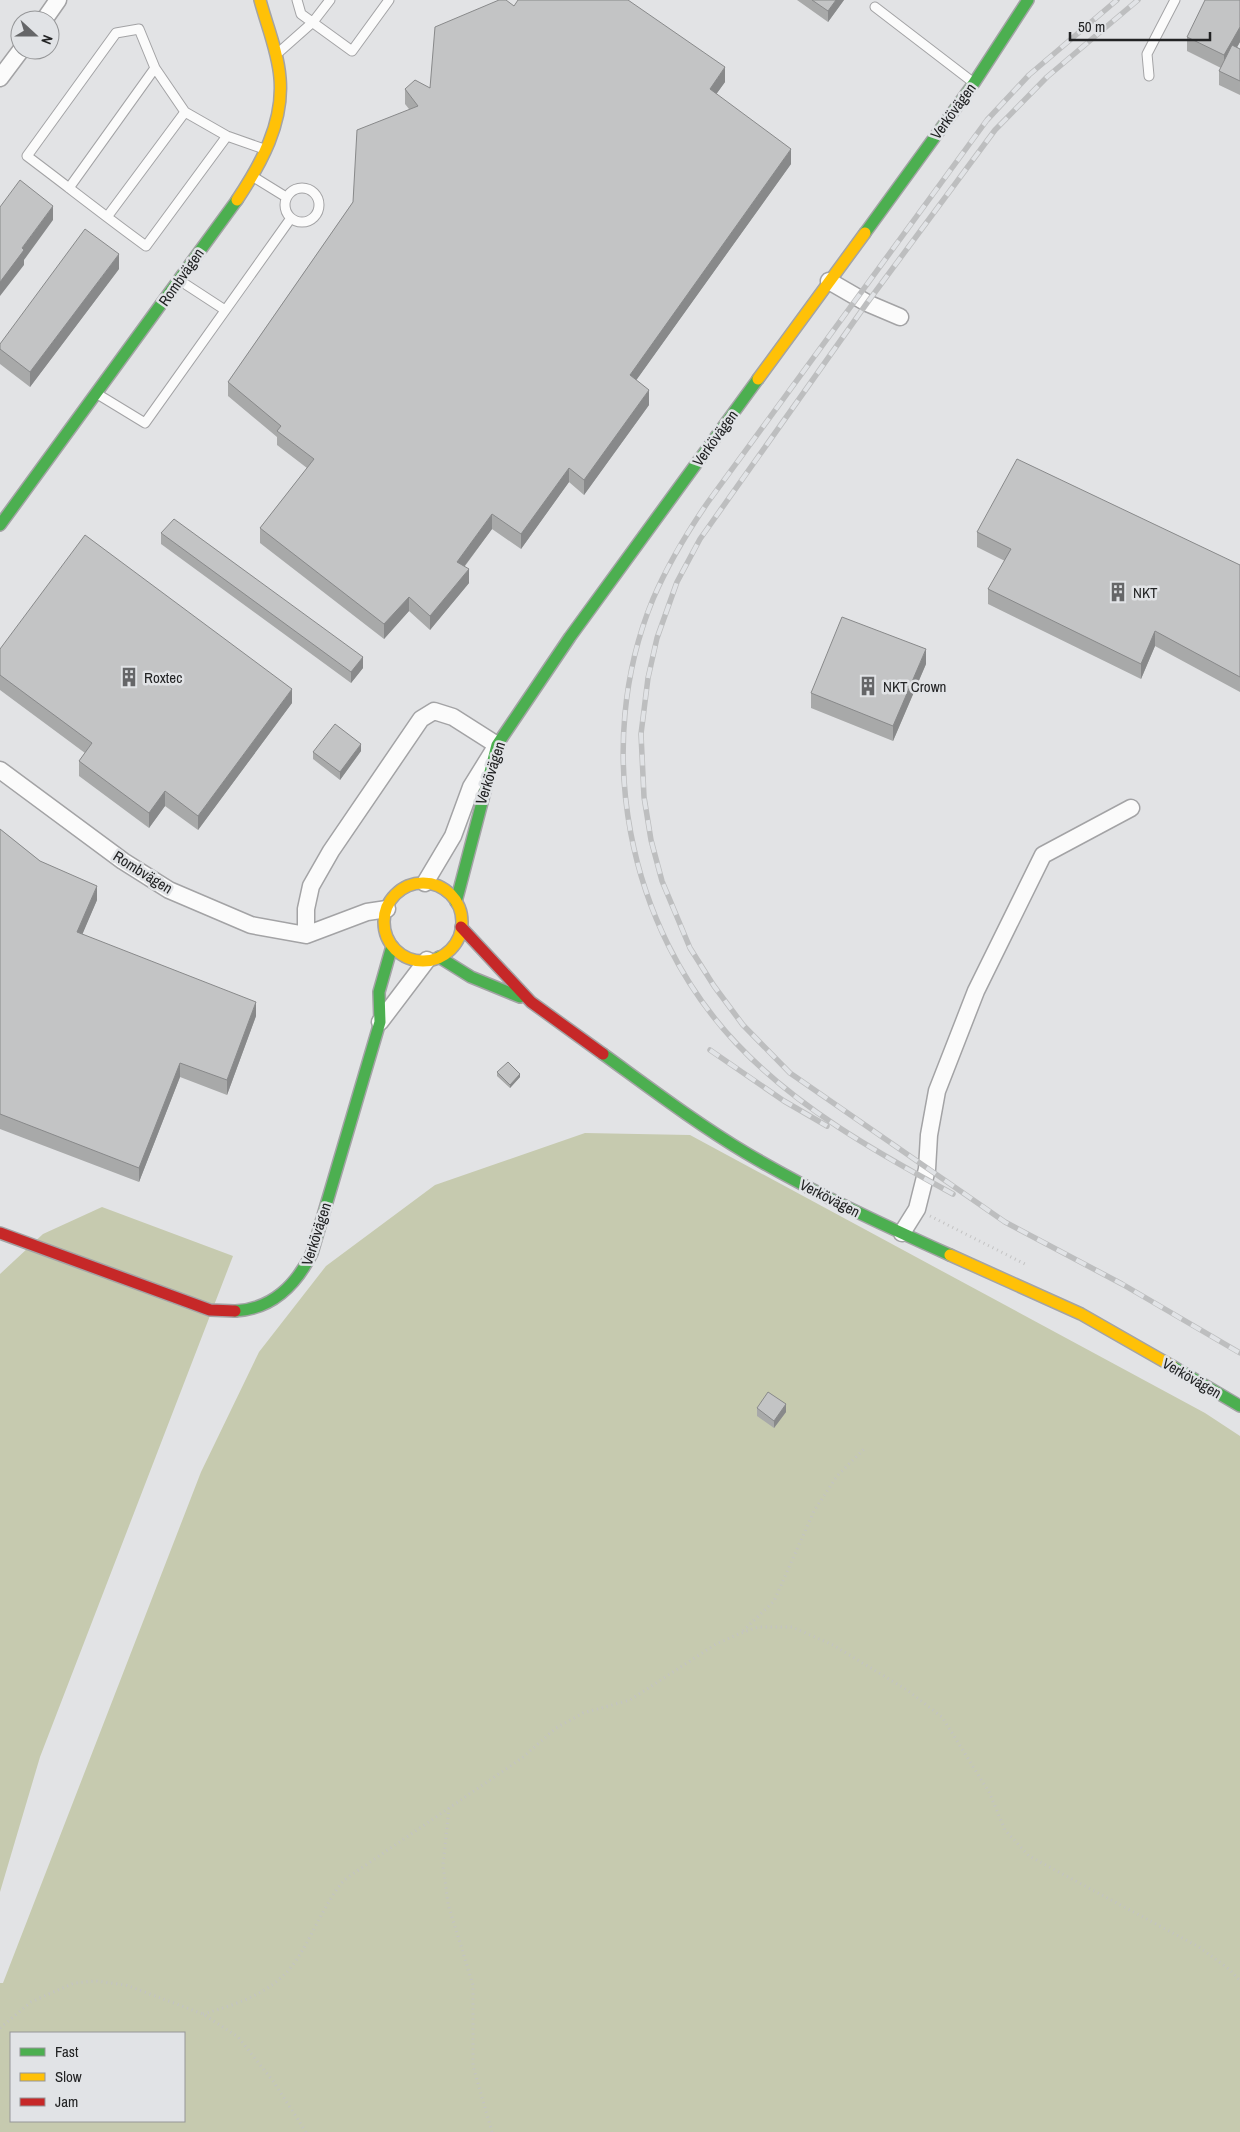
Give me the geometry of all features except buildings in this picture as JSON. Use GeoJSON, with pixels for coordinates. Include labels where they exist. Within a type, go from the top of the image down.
{"type":"FeatureCollection","features":[{"type":"Feature","properties":{"kind":"street","name":"Rombvägen"},"geometry":{"type":"LineString","coordinates":[[0,526],[179,280],[252,176],[266,150],[276,119],[282,87],[260,0]]}},
{"type":"Feature","properties":{"kind":"street","name":"Verkövägen"},"geometry":{"type":"LineString","coordinates":[[380,1022],[433,959],[454,945],[461,927],[461,914],[456,902],[497,745],[570,637],[974,83],[1028,0]]}},
{"type":"Feature","properties":{"kind":"street"},"geometry":{"type":"LineString","coordinates":[[0,78],[14,60]]}},
{"type":"Feature","properties":{"kind":"street"},"geometry":{"type":"LineString","coordinates":[[829,281],[867,303],[900,317]]}},
{"type":"Feature","properties":{"kind":"street"},"geometry":{"type":"LineString","coordinates":[[387,909],[367,912],[306,935],[306,908],[312,886],[331,851],[421,719],[434,711],[453,717],[497,745],[471,787],[453,836],[425,883]]}},
{"type":"Feature","properties":{"kind":"street","name":"Rombvägen"},"geometry":{"type":"LineString","coordinates":[[0,770],[123,861],[169,890],[251,925],[306,935]]}},
{"type":"Feature","properties":{"kind":"street"},"geometry":{"type":"LineString","coordinates":[[902,1233],[918,1209],[927,1169],[929,1135],[937,1091],[976,991],[1043,855],[1131,808]]}},
{"type":"Feature","properties":{"kind":"street"},"geometry":{"type":"LineString","coordinates":[[456,902],[443,889],[425,883],[413,885],[402,890],[393,898],[387,909],[385,928],[392,946],[408,958],[433,959],[531,1002]]}},
{"type":"Feature","properties":{"kind":"street","name":"Verkövägen"},"geometry":{"type":"LineString","coordinates":[[461,927],[485,956],[531,1002],[689,1116],[748,1153],[852,1211],[1082,1314],[1240,1406]]}},
{"type":"Feature","properties":{"kind":"street","name":"Verkövägen"},"geometry":{"type":"LineString","coordinates":[[0,1233],[210,1310],[240,1312],[268,1304],[295,1283],[307,1266],[312,1254],[380,1022],[379,992],[392,946]]}},
{"type":"Feature","properties":{"kind":"lane"},"geometry":{"type":"LineString","coordinates":[[297,0],[301,14],[352,51],[390,0]]}},
{"type":"Feature","properties":{"kind":"lane"},"geometry":{"type":"LineString","coordinates":[[275,55],[313,22],[330,0]]}},
{"type":"Feature","properties":{"kind":"lane"},"geometry":{"type":"LineString","coordinates":[[1149,76],[1147,54],[1175,0]]}},
{"type":"Feature","properties":{"kind":"lane"},"geometry":{"type":"LineString","coordinates":[[875,7],[974,83]]}},
{"type":"Feature","properties":{"kind":"lane"},"geometry":{"type":"LineString","coordinates":[[227,136],[146,246],[27,156],[116,33],[139,30],[155,68],[186,112],[227,136],[266,150]]}},
{"type":"Feature","properties":{"kind":"lane"},"geometry":{"type":"LineString","coordinates":[[69,188],[155,68]]}},
{"type":"Feature","properties":{"kind":"lane"},"geometry":{"type":"LineString","coordinates":[[107,217],[186,112]]}},
{"type":"Feature","properties":{"kind":"lane"},"geometry":{"type":"LineString","coordinates":[[252,176],[286,197]]}},
{"type":"Feature","properties":{"kind":"lane"},"geometry":{"type":"LineString","coordinates":[[295,188],[308,188],[313,191],[320,203],[317,213],[308,221],[296,221],[291,218],[285,208],[286,197],[295,188]]}},
{"type":"Feature","properties":{"kind":"lane"},"geometry":{"type":"LineString","coordinates":[[97,394],[145,423],[291,218]]}},
{"type":"Feature","properties":{"kind":"lane"},"geometry":{"type":"LineString","coordinates":[[179,280],[225,310]]}},
{"type":"Feature","properties":{"kind":"path"},"geometry":{"type":"LineString","coordinates":[[741,1633],[774,1602],[814,1511],[837,1476],[866,1447]]}},
{"type":"Feature","properties":{"kind":"path"},"geometry":{"type":"LineString","coordinates":[[203,2014],[241,2003],[264,1992],[294,1963],[328,1900],[344,1880],[522,1758],[556,1728],[583,1713],[630,1700],[716,1644],[758,1626],[792,1627],[833,1645],[907,1690],[942,1717],[989,1792],[1005,1830],[1029,1856],[1199,1947],[1230,1970],[1240,1981]]}},
{"type":"Feature","properties":{"kind":"path"},"geometry":{"type":"LineString","coordinates":[[449,1808],[443,1866],[448,1904],[474,1985],[473,2066],[492,2132]]}},
{"type":"Feature","properties":{"kind":"path"},"geometry":{"type":"LineString","coordinates":[[0,2028],[31,2002],[74,1983],[96,1981],[126,1986],[203,2014],[238,2037],[274,2081],[306,2132]]}},
{"type":"Feature","properties":{"kind":"green space"},"geometry":{"type":"Polygon","coordinates":[[[585,1133],[690,1135],[1205,1413],[1240,1436],[1240,2132],[0,2132],[0,1983],[3,1983],[201,1472],[259,1352],[326,1266],[435,1185],[585,1133]]]}},
{"type":"Feature","properties":{"kind":"green space"},"geometry":{"type":"Polygon","coordinates":[[[102,1207],[233,1256],[40,1757],[0,1892],[0,1274],[43,1234],[102,1207]]]}},
{"type":"Feature","properties":{"kind":"railway"},"geometry":{"type":"LineString","coordinates":[[953,1194],[867,1145],[811,1108],[785,1088],[736,1043],[699,997],[668,946],[646,891],[631,833],[624,774],[625,714],[635,656],[653,599],[678,549],[708,502],[987,120],[1029,75],[1117,0]]}},
{"type":"Feature","properties":{"kind":"railway"},"geometry":{"type":"LineString","coordinates":[[1138,0],[1047,77],[995,130],[867,303],[700,539],[677,582],[657,638],[648,678],[641,734],[644,797],[651,840],[662,881],[690,948],[714,986],[743,1025],[790,1073],[1005,1222],[1122,1284],[1240,1353]]}},
{"type":"Feature","properties":{"kind":"railway"},"geometry":{"type":"LineString","coordinates":[[710,1050],[784,1101],[827,1126]]}},
{"type":"Feature","properties":{"kind":"traffic: fast"},"geometry":{"type":"LineString","coordinates":[[865,233],[974,83],[1028,0]]}},
{"type":"Feature","properties":{"kind":"traffic: fast"},"geometry":{"type":"LineString","coordinates":[[0,525],[237,200]]}},
{"type":"Feature","properties":{"kind":"traffic: fast"},"geometry":{"type":"LineString","coordinates":[[456,902],[497,745],[570,637],[758,379]]}},
{"type":"Feature","properties":{"kind":"traffic: fast"},"geometry":{"type":"LineString","coordinates":[[235,1311],[261,1306],[282,1293],[299,1275],[312,1253],[380,1022],[379,992],[392,946]]}},
{"type":"Feature","properties":{"kind":"traffic: fast"},"geometry":{"type":"LineString","coordinates":[[439,957],[471,977],[520,997]]}},
{"type":"Feature","properties":{"kind":"traffic: fast"},"geometry":{"type":"LineString","coordinates":[[603,1054],[727,1142],[847,1207],[950,1255]]}},
{"type":"Feature","properties":{"kind":"traffic: fast"},"geometry":{"type":"LineString","coordinates":[[1172,1366],[1240,1406]]}},
{"type":"Feature","properties":{"kind":"traffic: slow"},"geometry":{"type":"LineString","coordinates":[[237,200],[269,142],[278,111],[280,95],[277,58],[260,0]]}},
{"type":"Feature","properties":{"kind":"traffic: slow"},"geometry":{"type":"LineString","coordinates":[[758,379],[865,233]]}},
{"type":"Feature","properties":{"kind":"traffic: slow"},"geometry":{"type":"LineString","coordinates":[[423,883],[438,886],[450,895],[459,907],[462,922],[459,937],[450,949],[438,958],[423,961],[408,958],[396,949],[387,937],[384,922],[387,907],[396,895],[408,886],[423,883]]}},
{"type":"Feature","properties":{"kind":"traffic: slow"},"geometry":{"type":"LineString","coordinates":[[950,1255],[1081,1314],[1172,1366]]}},
{"type":"Feature","properties":{"kind":"traffic: jam"},"geometry":{"type":"LineString","coordinates":[[461,927],[531,1002],[603,1054]]}},
{"type":"Feature","properties":{"kind":"traffic: jam"},"geometry":{"type":"LineString","coordinates":[[0,1233],[210,1310],[235,1311]]}},
{"type":"Feature","properties":{"kind":"place","name":"NKT"},"geometry":{"type":"Point","coordinates":[1118,592]}},
{"type":"Feature","properties":{"kind":"place","name":"Roxtec"},"geometry":{"type":"Point","coordinates":[129,677]}},
{"type":"Feature","properties":{"kind":"place","name":"NKT Crown"},"geometry":{"type":"Point","coordinates":[868,686]}}]}
